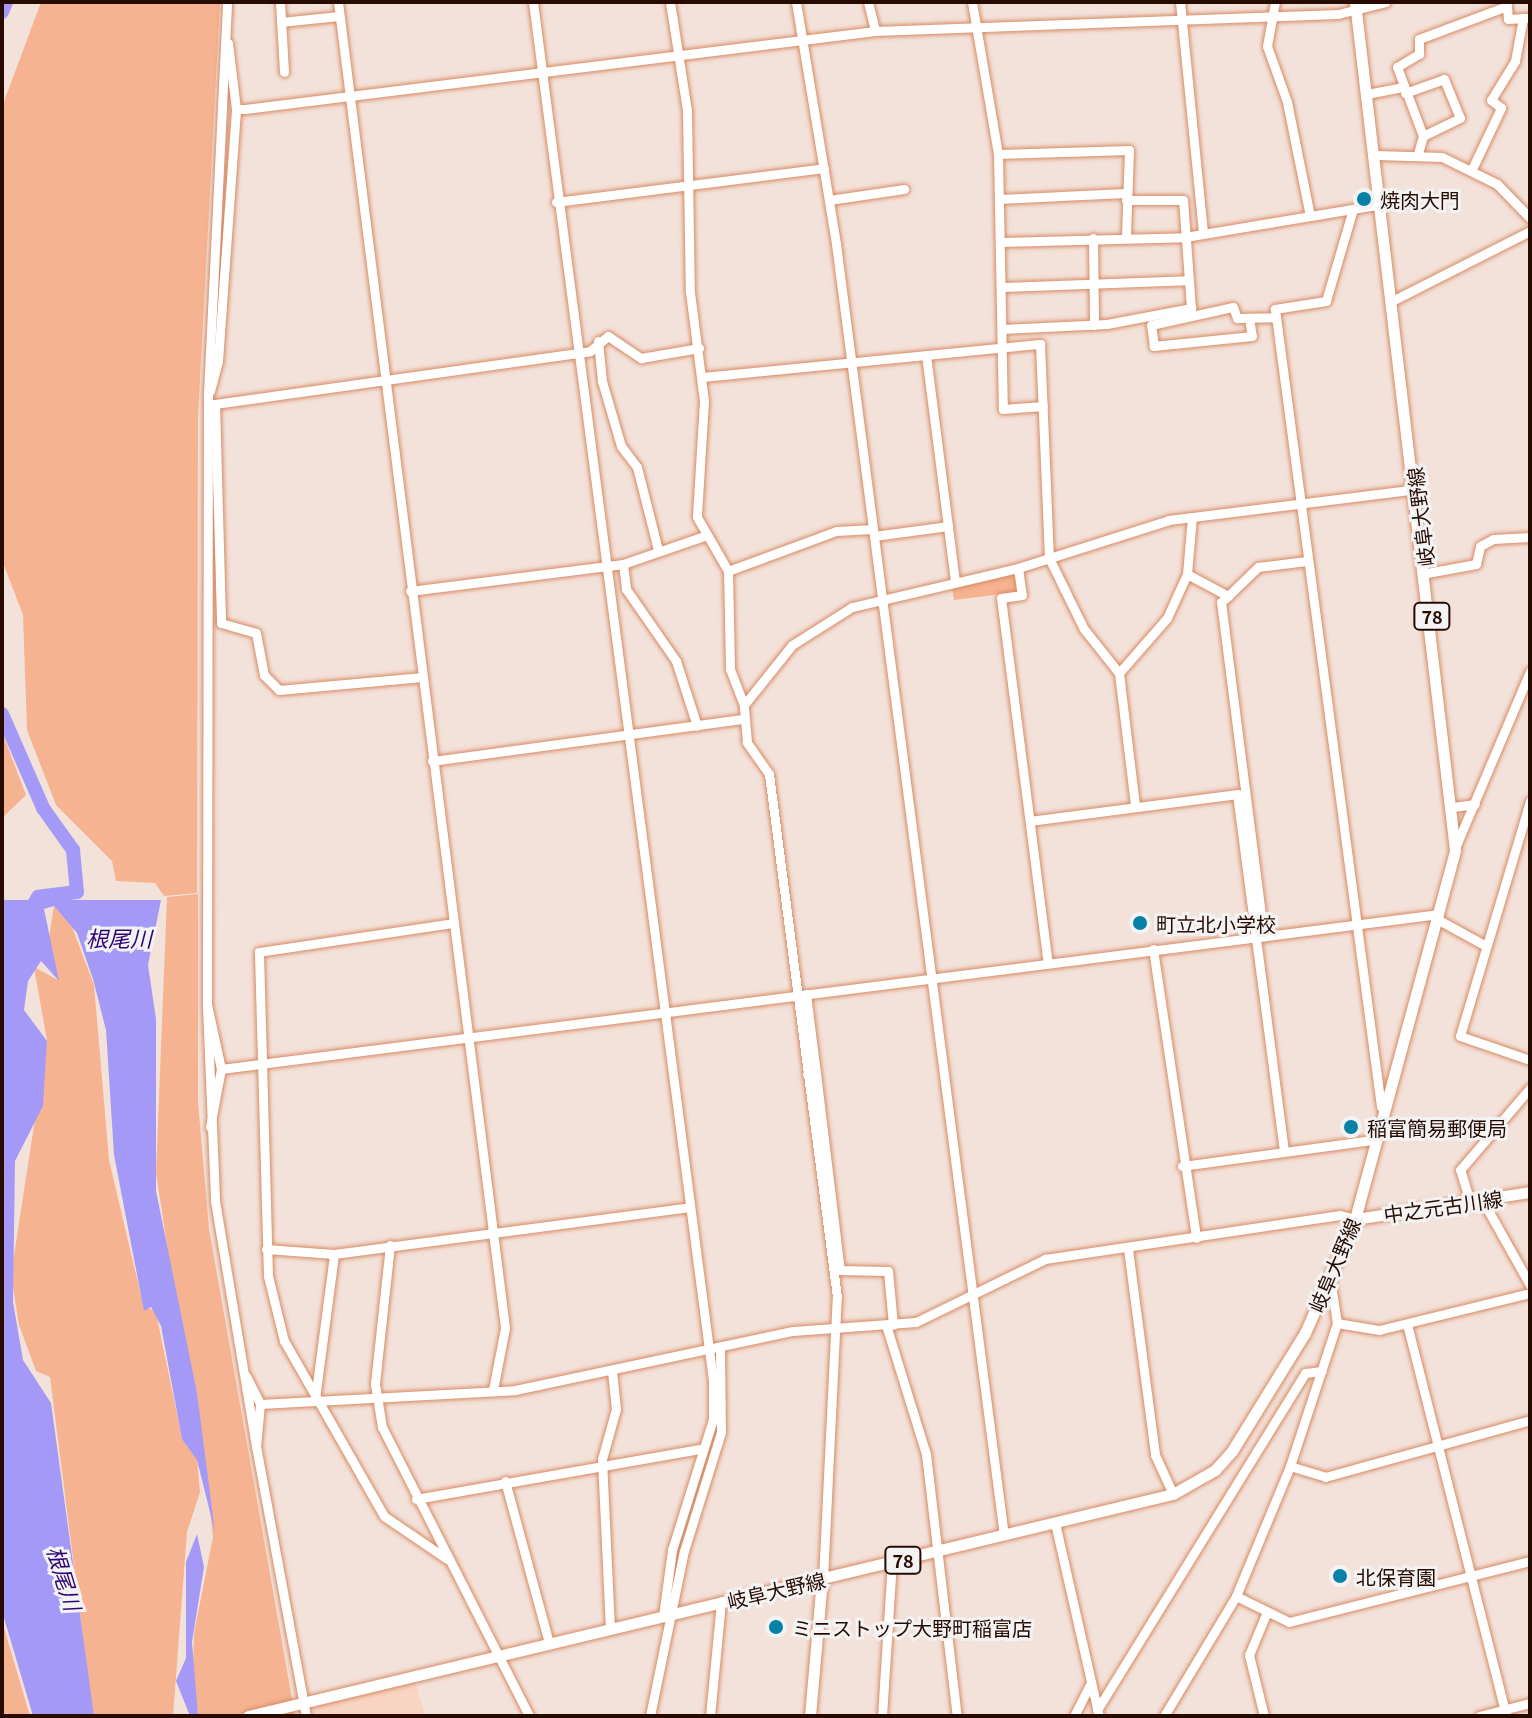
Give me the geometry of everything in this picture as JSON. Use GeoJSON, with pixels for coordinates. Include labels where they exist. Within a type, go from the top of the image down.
{"type":"FeatureCollection","features":[{"type":"Feature","properties":{"kind":"main road","name":"岐阜大野線"},"geometry":{"type":"LineString","coordinates":[[248,1716],[1173,1494],[1215,1470],[1232,1451],[1330,1279],[1355,1219],[1381,1107],[1455,850],[1427,573],[1356,7]]}},
{"type":"Feature","properties":{"kind":"main road","name":"中之元古川線"},"geometry":{"type":"LineString","coordinates":[[1355,1219],[1484,1203],[1530,1192]]}},
{"type":"Feature","properties":{"kind":"main road"},"geometry":{"type":"LineString","coordinates":[[810,1716],[822,1579]]}},
{"type":"Feature","properties":{"kind":"street"},"geometry":{"type":"LineString","coordinates":[[227,2],[228,43],[208,393],[221,623],[256,633],[264,675],[279,690],[422,677]]}},
{"type":"Feature","properties":{"kind":"street"},"geometry":{"type":"LineString","coordinates":[[280,2],[284,72]]}},
{"type":"Feature","properties":{"kind":"street"},"geometry":{"type":"LineString","coordinates":[[338,2],[505,1328],[493,1390]]}},
{"type":"Feature","properties":{"kind":"street"},"geometry":{"type":"LineString","coordinates":[[533,2],[556,202],[690,1207],[713,1419],[672,1550],[663,1616]]}},
{"type":"Feature","properties":{"kind":"street"},"geometry":{"type":"LineString","coordinates":[[670,2],[702,377],[697,517],[728,571],[730,669],[744,705],[743,719],[769,774],[837,1270],[834,1447],[822,1579]]}},
{"type":"Feature","properties":{"kind":"street"},"geometry":{"type":"LineString","coordinates":[[796,2],[829,200],[851,362],[1004,1535]]}},
{"type":"Feature","properties":{"kind":"street"},"geometry":{"type":"LineString","coordinates":[[868,2],[875,31]]}},
{"type":"Feature","properties":{"kind":"street"},"geometry":{"type":"LineString","coordinates":[[972,2],[998,154],[1003,409],[1043,406]]}},
{"type":"Feature","properties":{"kind":"street"},"geometry":{"type":"LineString","coordinates":[[1180,2],[1184,18],[1203,234]]}},
{"type":"Feature","properties":{"kind":"street"},"geometry":{"type":"LineString","coordinates":[[1275,2],[1267,46],[1287,102],[1310,216]]}},
{"type":"Feature","properties":{"kind":"street"},"geometry":{"type":"LineString","coordinates":[[236,109],[676,51],[875,31],[1275,14],[1386,2]]}},
{"type":"Feature","properties":{"kind":"street"},"geometry":{"type":"LineString","coordinates":[[1418,153],[1423,136],[1397,67],[1419,54],[1419,39],[1507,6],[1508,19],[1527,18],[1515,61],[1491,100],[1501,108],[1472,169]]}},
{"type":"Feature","properties":{"kind":"street"},"geometry":{"type":"LineString","coordinates":[[281,22],[339,16]]}},
{"type":"Feature","properties":{"kind":"street"},"geometry":{"type":"LineString","coordinates":[[208,393],[218,361],[236,109],[228,43]]}},
{"type":"Feature","properties":{"kind":"street"},"geometry":{"type":"LineString","coordinates":[[1367,94],[1404,90],[1444,79],[1460,118],[1423,136]]}},
{"type":"Feature","properties":{"kind":"street"},"geometry":{"type":"LineString","coordinates":[[998,154],[1129,150],[1126,237]]}},
{"type":"Feature","properties":{"kind":"street"},"geometry":{"type":"LineString","coordinates":[[1376,155],[1418,153],[1472,169],[1530,218]]}},
{"type":"Feature","properties":{"kind":"street"},"geometry":{"type":"LineString","coordinates":[[556,202],[824,168]]}},
{"type":"Feature","properties":{"kind":"street"},"geometry":{"type":"LineString","coordinates":[[829,200],[904,189]]}},
{"type":"Feature","properties":{"kind":"street"},"geometry":{"type":"LineString","coordinates":[[999,199],[1126,196],[1183,200],[1191,308],[1094,325],[1002,329]]}},
{"type":"Feature","properties":{"kind":"street"},"geometry":{"type":"LineString","coordinates":[[1000,242],[1185,237],[1382,204]]}},
{"type":"Feature","properties":{"kind":"street"},"geometry":{"type":"LineString","coordinates":[[1353,209],[1326,301],[1275,309],[1354,924],[1381,1107]]}},
{"type":"Feature","properties":{"kind":"street"},"geometry":{"type":"LineString","coordinates":[[1394,300],[1530,231]]}},
{"type":"Feature","properties":{"kind":"street"},"geometry":{"type":"LineString","coordinates":[[1093,238],[1094,325]]}},
{"type":"Feature","properties":{"kind":"street"},"geometry":{"type":"LineString","coordinates":[[1001,287],[1189,280]]}},
{"type":"Feature","properties":{"kind":"street"},"geometry":{"type":"LineString","coordinates":[[1249,318],[1252,336],[1154,346],[1151,325],[1233,307],[1237,318],[1276,317]]}},
{"type":"Feature","properties":{"kind":"street"},"geometry":{"type":"LineString","coordinates":[[211,404],[576,353],[608,336],[641,358],[699,348]]}},
{"type":"Feature","properties":{"kind":"street"},"geometry":{"type":"LineString","coordinates":[[598,341],[602,381],[621,446],[637,467],[658,550]]}},
{"type":"Feature","properties":{"kind":"street"},"geometry":{"type":"LineString","coordinates":[[702,377],[1040,344],[1049,558],[1084,629],[1119,673],[1135,806]]}},
{"type":"Feature","properties":{"kind":"street"},"geometry":{"type":"LineString","coordinates":[[926,355],[955,581]]}},
{"type":"Feature","properties":{"kind":"street"},"geometry":{"type":"LineString","coordinates":[[211,404],[207,1004],[210,1127],[243,1374],[298,1704],[306,1716]]}},
{"type":"Feature","properties":{"kind":"street"},"geometry":{"type":"LineString","coordinates":[[744,705],[815,623],[882,601],[1018,568],[1192,517],[1417,489]]}},
{"type":"Feature","properties":{"kind":"street"},"geometry":{"type":"LineString","coordinates":[[1119,673],[1167,618],[1187,574],[1192,517]]}},
{"type":"Feature","properties":{"kind":"street"},"geometry":{"type":"LineString","coordinates":[[728,571],[836,531],[873,532],[948,526]]}},
{"type":"Feature","properties":{"kind":"street"},"geometry":{"type":"LineString","coordinates":[[410,591],[623,564],[707,535]]}},
{"type":"Feature","properties":{"kind":"street"},"geometry":{"type":"LineString","coordinates":[[1427,573],[1476,564],[1480,546],[1493,539],[1530,537]]}},
{"type":"Feature","properties":{"kind":"street"},"geometry":{"type":"LineString","coordinates":[[1284,1150],[1221,602],[1258,567],[1307,561]]}},
{"type":"Feature","properties":{"kind":"street"},"geometry":{"type":"LineString","coordinates":[[623,564],[626,589],[676,661],[697,726]]}},
{"type":"Feature","properties":{"kind":"street"},"geometry":{"type":"LineString","coordinates":[[1018,568],[1022,595],[1001,598],[1048,963]]}},
{"type":"Feature","properties":{"kind":"street"},"geometry":{"type":"LineString","coordinates":[[1187,574],[1228,596]]}},
{"type":"Feature","properties":{"kind":"street"},"geometry":{"type":"LineString","coordinates":[[1455,850],[1530,671]]}},
{"type":"Feature","properties":{"kind":"street"},"geometry":{"type":"LineString","coordinates":[[432,761],[743,719]]}},
{"type":"Feature","properties":{"kind":"street"},"geometry":{"type":"LineString","coordinates":[[1030,821],[1237,794],[1260,936]]}},
{"type":"Feature","properties":{"kind":"street"},"geometry":{"type":"LineString","coordinates":[[1530,801],[1460,1036],[1530,1060]]}},
{"type":"Feature","properties":{"kind":"street"},"geometry":{"type":"LineString","coordinates":[[1453,807],[1475,804]]}},
{"type":"Feature","properties":{"kind":"street"},"geometry":{"type":"LineString","coordinates":[[221,1069],[1354,924],[1438,916],[1486,946]]}},
{"type":"Feature","properties":{"kind":"street"},"geometry":{"type":"LineString","coordinates":[[447,1559],[384,1516],[284,1341],[266,1249],[261,1063],[264,946],[453,923]]}},
{"type":"Feature","properties":{"kind":"street"},"geometry":{"type":"LineString","coordinates":[[1153,949],[1182,1166],[1196,1238]]}},
{"type":"Feature","properties":{"kind":"street"},"geometry":{"type":"LineString","coordinates":[[207,1004],[221,1069],[210,1127]]}},
{"type":"Feature","properties":{"kind":"street"},"geometry":{"type":"LineString","coordinates":[[1471,1205],[1460,1170],[1530,1088]]}},
{"type":"Feature","properties":{"kind":"street"},"geometry":{"type":"LineString","coordinates":[[1182,1166],[1373,1140]]}},
{"type":"Feature","properties":{"kind":"street"},"geometry":{"type":"LineString","coordinates":[[1484,1203],[1530,1285]]}},
{"type":"Feature","properties":{"kind":"street"},"geometry":{"type":"LineString","coordinates":[[266,1249],[334,1254],[690,1207]]}},
{"type":"Feature","properties":{"kind":"street"},"geometry":{"type":"LineString","coordinates":[[260,1404],[493,1390],[612,1371],[834,1327],[916,1322],[1045,1259],[1355,1219]]}},
{"type":"Feature","properties":{"kind":"street"},"geometry":{"type":"LineString","coordinates":[[390,1245],[376,1396],[386,1438],[447,1559],[503,1654],[529,1716]]}},
{"type":"Feature","properties":{"kind":"street"},"geometry":{"type":"LineString","coordinates":[[1128,1249],[1155,1455],[1173,1494]]}},
{"type":"Feature","properties":{"kind":"street"},"geometry":{"type":"LineString","coordinates":[[315,1399],[334,1254]]}},
{"type":"Feature","properties":{"kind":"street"},"geometry":{"type":"LineString","coordinates":[[837,1270],[843,1275],[888,1271],[890,1325],[926,1454],[942,1550],[957,1716]]}},
{"type":"Feature","properties":{"kind":"street"},"geometry":{"type":"LineString","coordinates":[[1164,1716],[1236,1596],[1290,1466],[1337,1323],[1330,1279]]}},
{"type":"Feature","properties":{"kind":"street"},"geometry":{"type":"LineString","coordinates":[[1337,1323],[1379,1330],[1530,1293]]}},
{"type":"Feature","properties":{"kind":"street"},"geometry":{"type":"LineString","coordinates":[[1407,1324],[1505,1713]]}},
{"type":"Feature","properties":{"kind":"street"},"geometry":{"type":"LineString","coordinates":[[650,1716],[676,1613],[684,1551],[725,1412],[720,1348]]}},
{"type":"Feature","properties":{"kind":"street"},"geometry":{"type":"LineString","coordinates":[[610,1629],[606,1467],[616,1409],[612,1371]]}},
{"type":"Feature","properties":{"kind":"street"},"geometry":{"type":"LineString","coordinates":[[1098,1713],[1305,1373],[1322,1371]]}},
{"type":"Feature","properties":{"kind":"street"},"geometry":{"type":"LineString","coordinates":[[243,1374],[260,1404],[256,1446]]}},
{"type":"Feature","properties":{"kind":"street"},"geometry":{"type":"LineString","coordinates":[[1290,1466],[1325,1477],[1438,1443],[1530,1420]]}},
{"type":"Feature","properties":{"kind":"street"},"geometry":{"type":"LineString","coordinates":[[416,1499],[704,1448]]}},
{"type":"Feature","properties":{"kind":"street"},"geometry":{"type":"LineString","coordinates":[[505,1481],[549,1643]]}},
{"type":"Feature","properties":{"kind":"street"},"geometry":{"type":"LineString","coordinates":[[1055,1523],[1098,1713]]}},
{"type":"Feature","properties":{"kind":"street"},"geometry":{"type":"LineString","coordinates":[[1236,1596],[1266,1614],[1289,1622],[1530,1561]]}},
{"type":"Feature","properties":{"kind":"street"},"geometry":{"type":"LineString","coordinates":[[882,1716],[892,1563]]}},
{"type":"Feature","properties":{"kind":"street"},"geometry":{"type":"LineString","coordinates":[[710,1716],[721,1602]]}},
{"type":"Feature","properties":{"kind":"street"},"geometry":{"type":"LineString","coordinates":[[1264,1716],[1249,1655],[1266,1614]]}},
{"type":"Feature","properties":{"kind":"street"},"geometry":{"type":"LineString","coordinates":[[1074,1716],[1090,1685]]}},
{"type":"Feature","properties":{"kind":"street"},"geometry":{"type":"LineString","coordinates":[[1479,1716],[1505,1713],[1530,1703]]}},
{"type":"Feature","properties":{"kind":"shaded area"},"geometry":{"type":"Polygon","coordinates":[[[41,2],[220,2],[198,417],[197,893],[164,896],[155,883],[116,881],[112,861],[56,805],[27,730],[23,615],[2,560],[2,107],[41,2]]]}},
{"type":"Feature","properties":{"kind":"shaded area"},"geometry":{"type":"Polygon","coordinates":[[[1016,572],[1019,592],[954,600],[952,585],[1016,572]]]}},
{"type":"Feature","properties":{"kind":"shaded area"},"geometry":{"type":"Polygon","coordinates":[[[2,732],[26,795],[2,818],[2,732]]]}},
{"type":"Feature","properties":{"kind":"shaded area"},"geometry":{"type":"Polygon","coordinates":[[[198,894],[198,1102],[209,1229],[295,1716],[197,1716],[192,1706],[194,1633],[213,1537],[197,1393],[180,1330],[156,1173],[167,897],[198,894]]]}},
{"type":"Feature","properties":{"kind":"shaded area"},"geometry":{"type":"Polygon","coordinates":[[[54,906],[72,927],[94,985],[109,1160],[143,1304],[156,1313],[182,1438],[197,1460],[200,1492],[187,1532],[173,1716],[93,1716],[50,1377],[36,1371],[19,1325],[11,1275],[47,1041],[34,967],[58,980],[49,937],[54,906]]]}},
{"type":"Feature","properties":{"kind":"shaded area"},"geometry":{"type":"Polygon","coordinates":[[[2,1621],[30,1716],[2,1716],[2,1621]]]}},
{"type":"Feature","properties":{"kind":"shaded area"},"geometry":{"type":"Polygon","coordinates":[[[415,1681],[425,1716],[312,1716],[316,1706],[415,1681]]]}},
{"type":"Feature","properties":{"kind":"water"},"geometry":{"type":"Polygon","coordinates":[[[2,900],[161,900],[148,965],[156,1019],[156,1191],[197,1393],[215,1532],[197,1460],[182,1439],[161,1326],[151,1307],[144,1311],[114,1155],[106,1030],[93,979],[77,933],[54,906],[44,909],[59,981],[41,961],[28,981],[24,1010],[47,1041],[43,1106],[15,1161],[13,1302],[23,1360],[51,1403],[94,1716],[33,1716],[2,1611],[2,900]]]}},
{"type":"Feature","properties":{"kind":"water"},"geometry":{"type":"Polygon","coordinates":[[[197,1534],[204,1567],[192,1642],[198,1716],[190,1716],[176,1681],[186,1658],[186,1562],[197,1534]]]}},
{"type":"Feature","properties":{"kind":"waterway","name":"根尾川"},"geometry":{"type":"LineString","coordinates":[[2,12],[6,2]]}},
{"type":"Feature","properties":{"kind":"waterway","name":"根尾川"},"geometry":{"type":"LineString","coordinates":[[2,714],[43,808],[73,850],[77,892],[38,897],[27,916]]}},
{"type":"Feature","properties":{"kind":"place","name":"焼肉大門"},"geometry":{"type":"Point","coordinates":[1364,199]}},
{"type":"Feature","properties":{"kind":"place","name":"町立北小学校"},"geometry":{"type":"Point","coordinates":[1140,923]}},
{"type":"Feature","properties":{"kind":"place","name":"稲富簡易郵便局"},"geometry":{"type":"Point","coordinates":[1351,1127]}},
{"type":"Feature","properties":{"kind":"place","name":"北保育園"},"geometry":{"type":"Point","coordinates":[1340,1576]}},
{"type":"Feature","properties":{"kind":"place","name":"ミニストップ大野町稲富店"},"geometry":{"type":"Point","coordinates":[776,1627]}}]}
